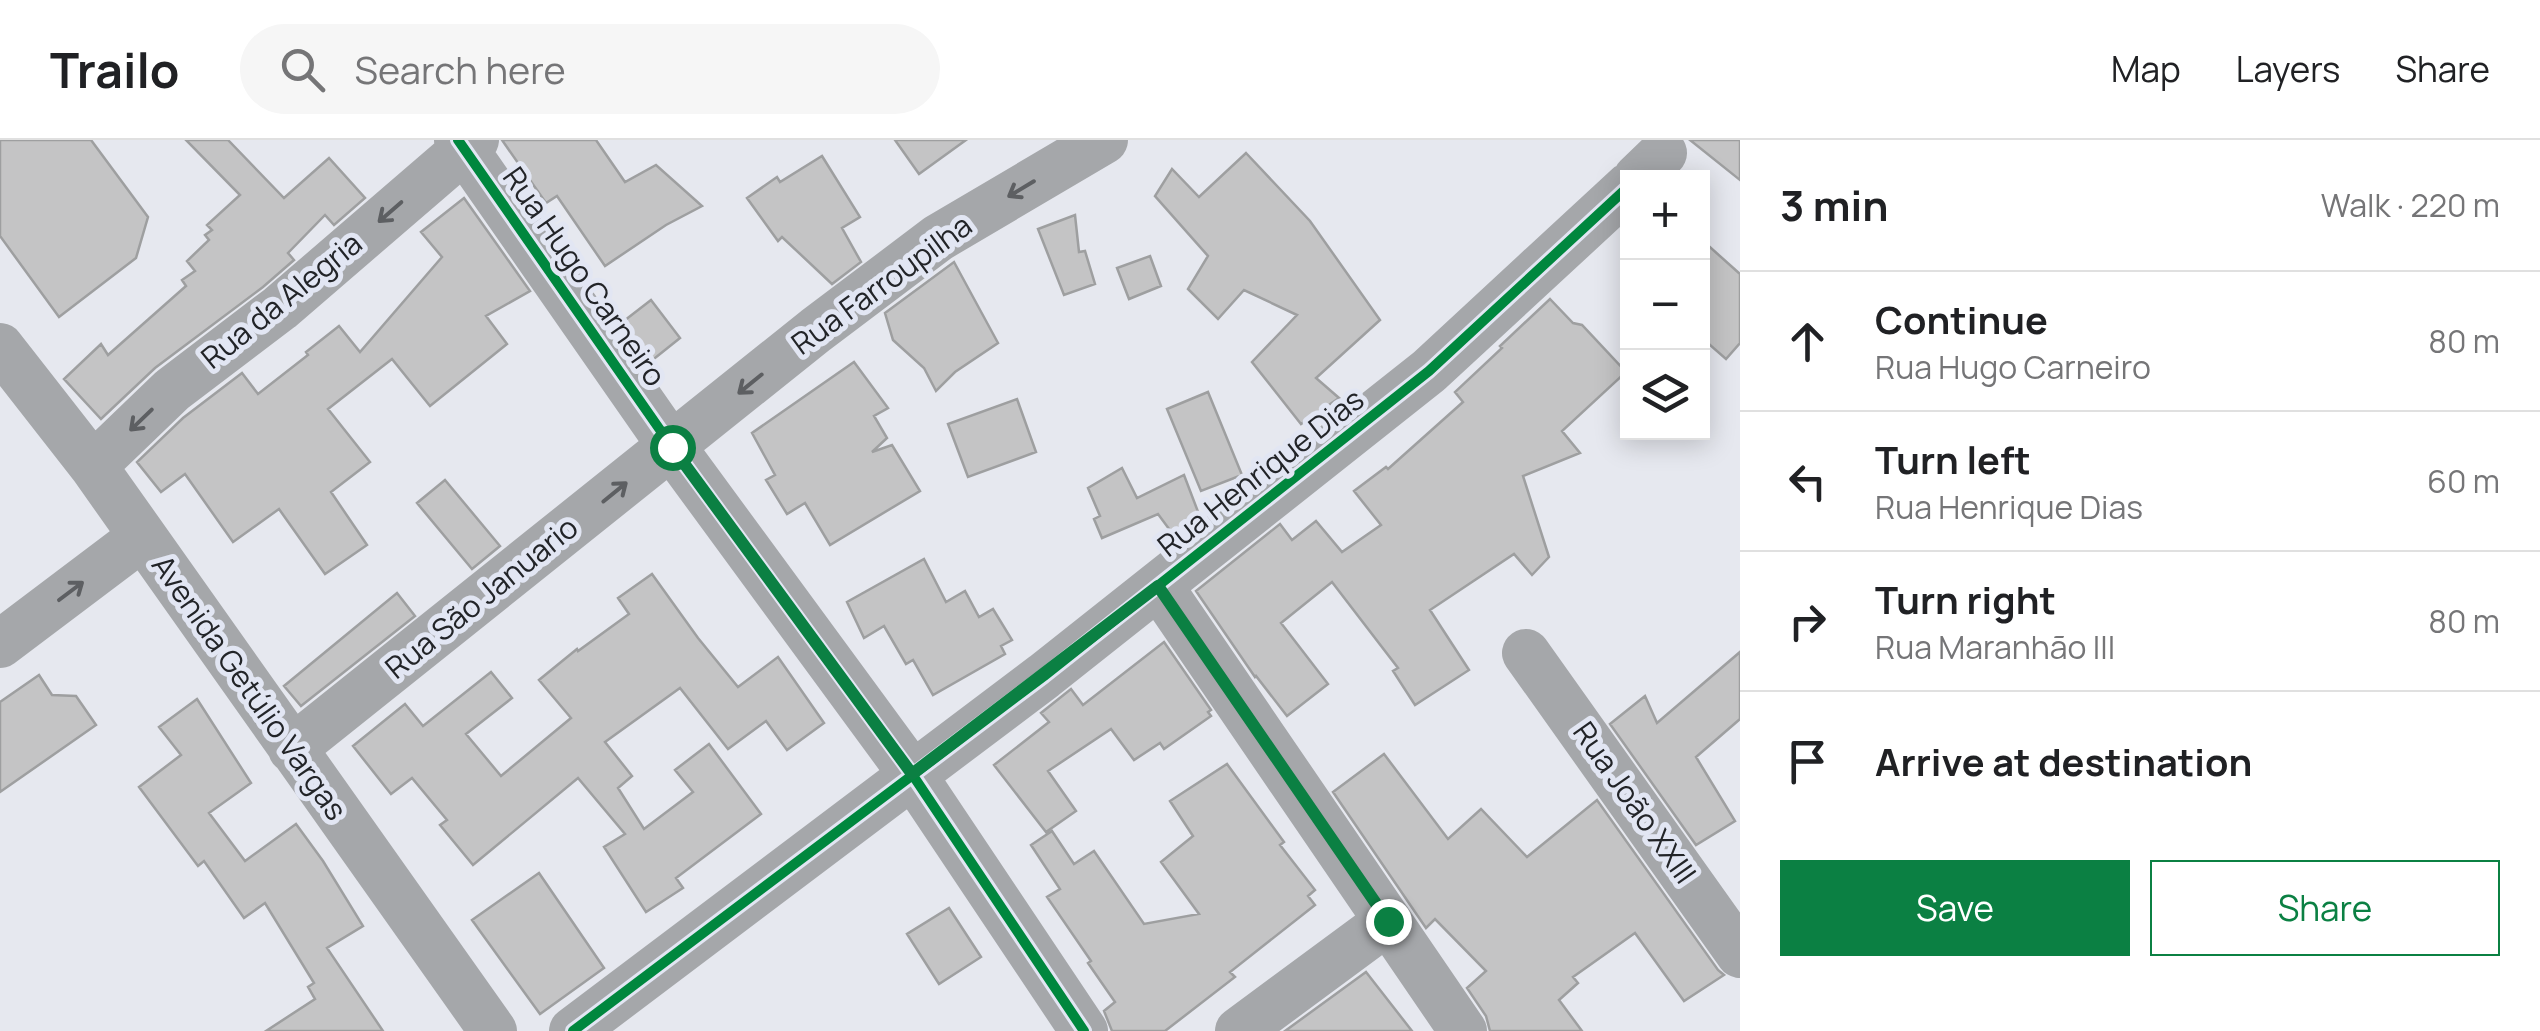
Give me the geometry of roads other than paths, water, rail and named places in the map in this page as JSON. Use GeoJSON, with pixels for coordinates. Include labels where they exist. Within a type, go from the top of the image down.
{"type":"FeatureCollection","features":[{"type":"Feature","properties":{"kind":"street","name":"Rua Farroupilha"},"geometry":{"type":"LineString","coordinates":[[672,447],[816,330],[938,238],[1104,140]]}},
{"type":"Feature","properties":{"kind":"street","name":"Rua Hugo Carneiro"},"geometry":{"type":"LineString","coordinates":[[466,142],[672,447],[912,774],[1084,1031]]}},
{"type":"Feature","properties":{"kind":"street","name":"Rua da Alegria"},"geometry":{"type":"LineString","coordinates":[[93,466],[172,390],[280,308],[466,142]]}},
{"type":"Feature","properties":{"kind":"street","name":"Rua Henrique Dias"},"geometry":{"type":"LineString","coordinates":[[573,1031],[1158,586],[1429,372],[1620,194]]}},
{"type":"Feature","properties":{"kind":"street","name":"Avenida Getúlio Vargas"},"geometry":{"type":"LineString","coordinates":[[5,364],[93,466],[493,1031]]}},
{"type":"Feature","properties":{"kind":"street","name":"Rua São Januario"},"geometry":{"type":"LineString","coordinates":[[292,750],[672,447]]}},
{"type":"Feature","properties":{"kind":"street"},"geometry":{"type":"LineString","coordinates":[[0,644],[142,537]]}},
{"type":"Feature","properties":{"kind":"street"},"geometry":{"type":"LineString","coordinates":[[1158,586],[1463,1031]]}},
{"type":"Feature","properties":{"kind":"street","name":"Rua João XXIII"},"geometry":{"type":"LineString","coordinates":[[1526,653],[1740,954]]}},
{"type":"Feature","properties":{"kind":"street"},"geometry":{"type":"LineString","coordinates":[[1239,1031],[1388,921]]}}]}
